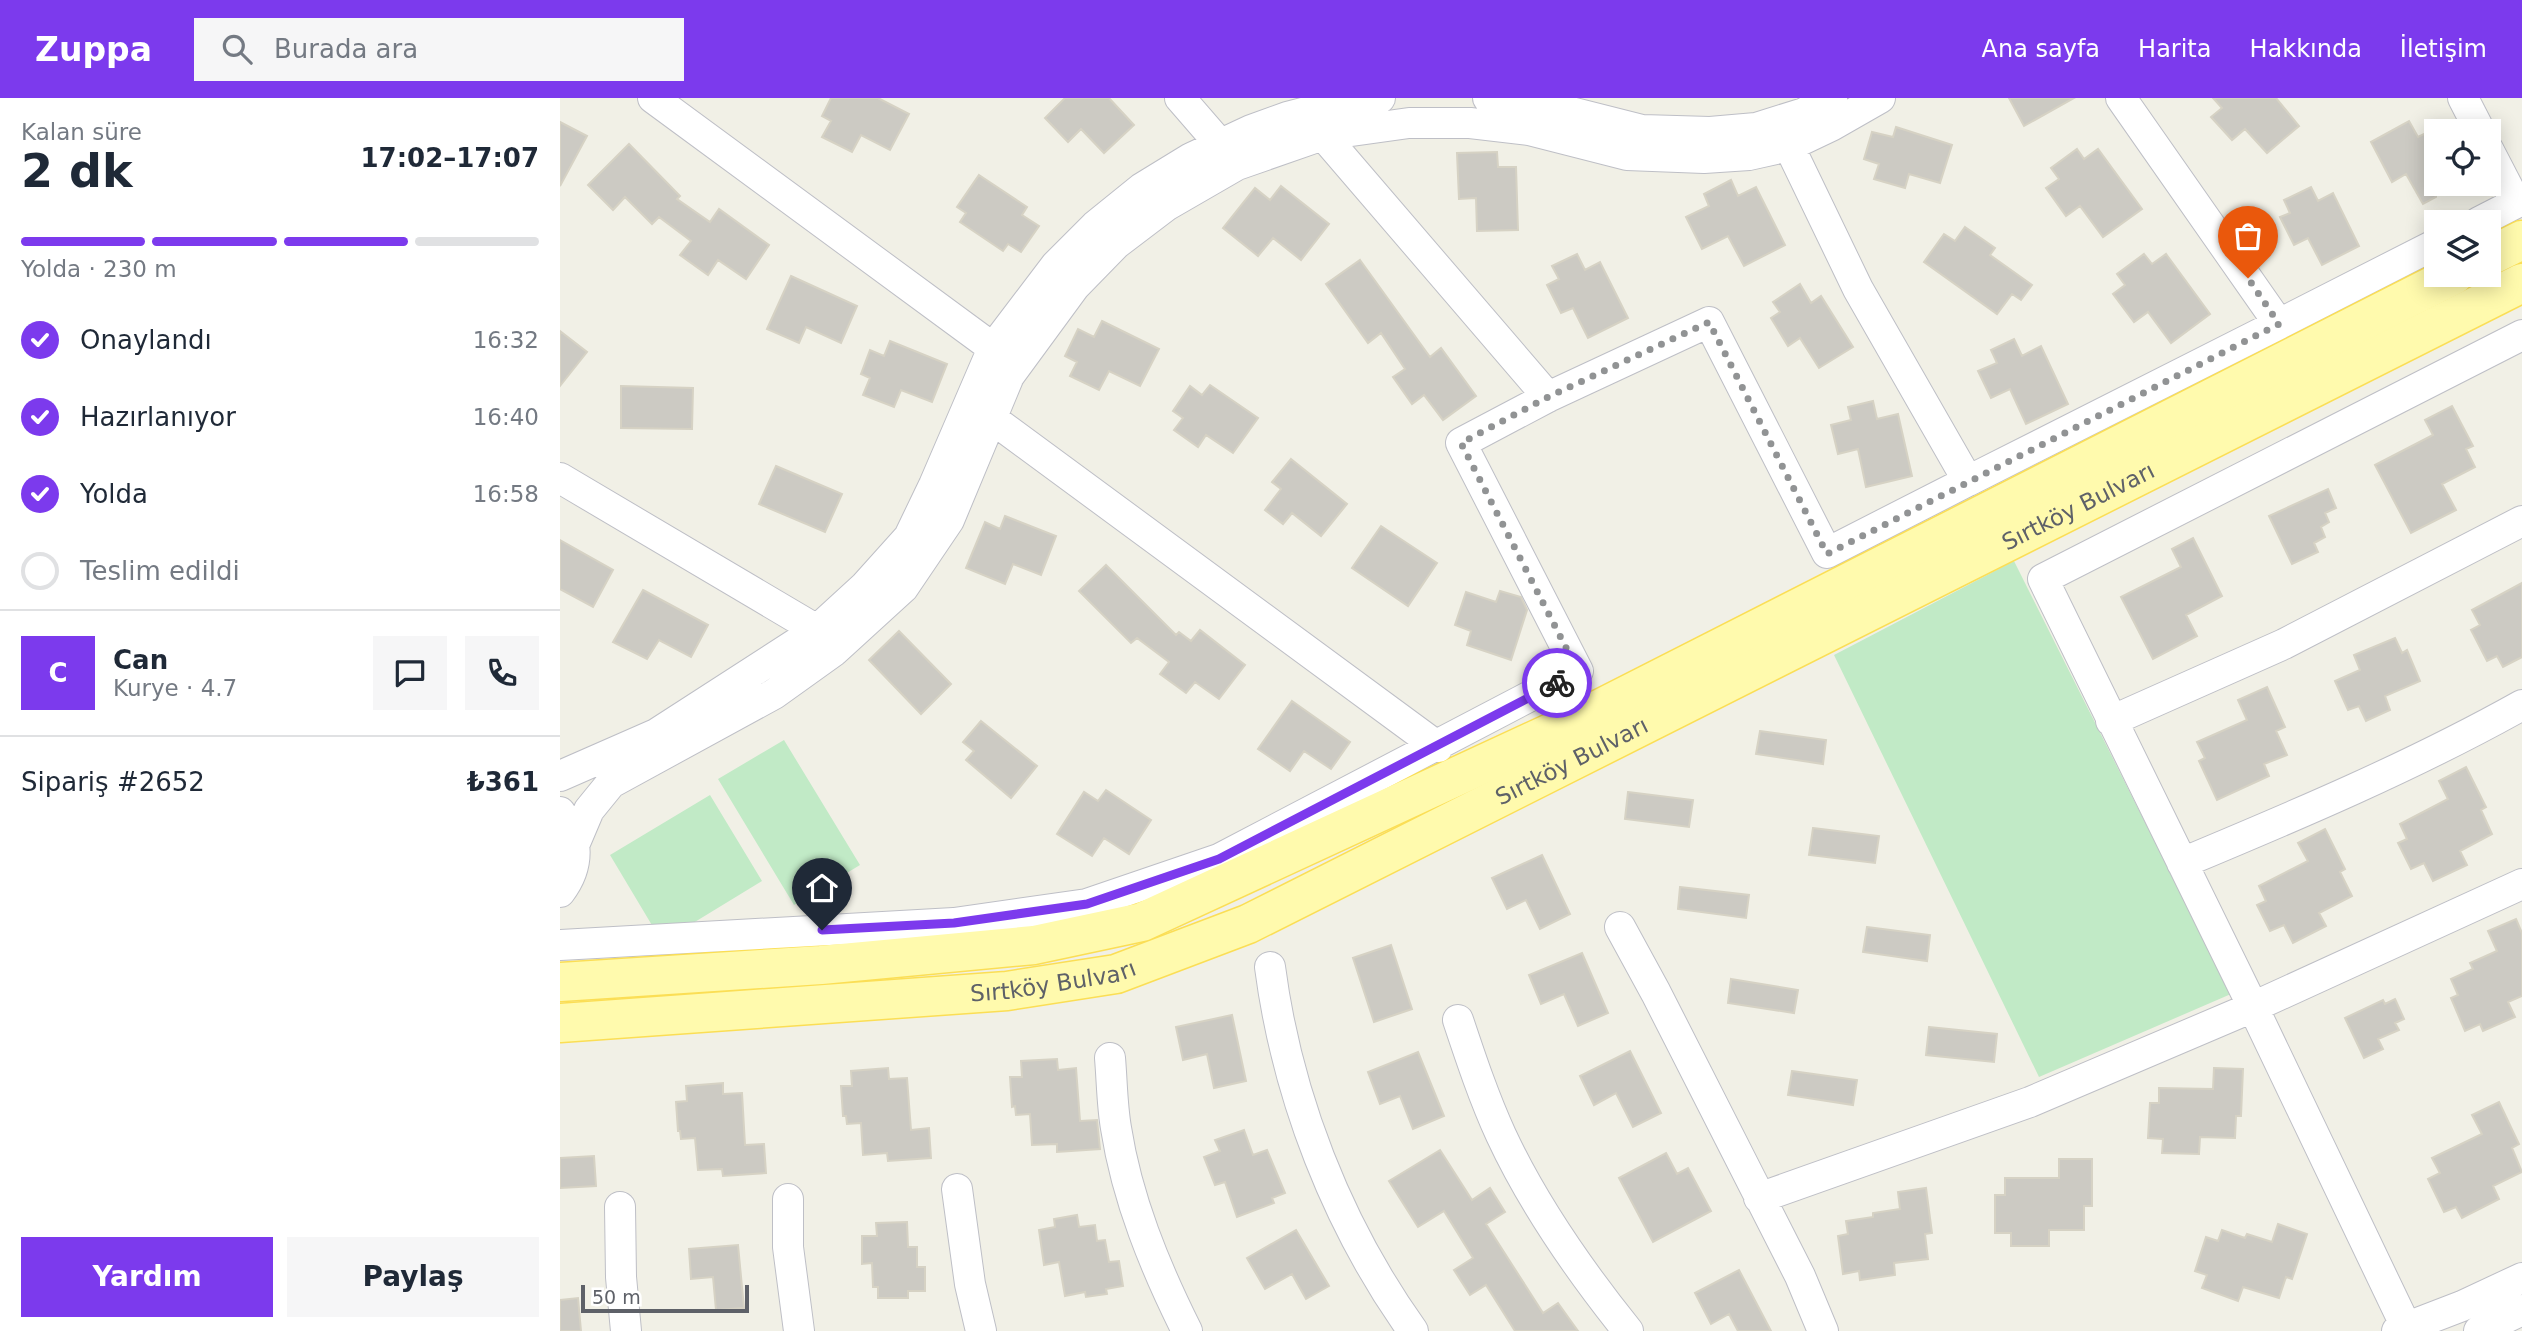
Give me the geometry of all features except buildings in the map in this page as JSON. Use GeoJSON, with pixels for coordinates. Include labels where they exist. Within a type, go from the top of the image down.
{"type":"FeatureCollection","features":[{"type":"Feature","properties":{"kind":"main road"},"geometry":{"type":"LineString","coordinates":[[2501,250],[2522,240]]}},
{"type":"Feature","properties":{"kind":"main road","name":"Sırtköy Bulvarı"},"geometry":{"type":"LineString","coordinates":[[560,982],[821,965],[1034,945],[1142,922],[1572,723],[1723,666],[2522,283]]}},
{"type":"Feature","properties":{"kind":"main road","name":"Sırtköy Bulvarı"},"geometry":{"type":"LineString","coordinates":[[560,1023],[1007,991],[1116,974],[1259,919],[1723,666],[2431,287]]}},
{"type":"Feature","properties":{"kind":"main road"},"geometry":{"type":"LineString","coordinates":[[2448,287],[2457,315]]}},
{"type":"Feature","properties":{"kind":"main road"},"geometry":{"type":"LineString","coordinates":[[1240,877],[1259,919]]}},
{"type":"Feature","properties":{"kind":"main road"},"geometry":{"type":"LineString","coordinates":[[944,954],[945,995]]}},
{"type":"Feature","properties":{"kind":"street"},"geometry":{"type":"LineString","coordinates":[[653,98],[993,348]]}},
{"type":"Feature","properties":{"kind":"street"},"geometry":{"type":"LineString","coordinates":[[1180,98],[1229,154]]}},
{"type":"Feature","properties":{"kind":"street"},"geometry":{"type":"LineString","coordinates":[[575,843],[589,810],[611,783],[774,694],[834,651],[903,589],[949,520],[1009,376],[1075,286],[1116,244],[1229,154],[1287,117],[1334,105],[1380,98]]}},
{"type":"Feature","properties":{"kind":"street"},"geometry":{"type":"LineString","coordinates":[[1488,98],[1579,107],[1642,130],[1710,132],[1756,128],[1804,113],[1832,98]]}},
{"type":"Feature","properties":{"kind":"street"},"geometry":{"type":"LineString","coordinates":[[560,776],[656,734],[817,630],[865,586],[909,537],[993,348],[1056,265],[1096,226],[1142,188],[1191,158],[1409,123],[1470,123],[1529,130],[1627,155],[1704,158],[1749,155],[1789,146],[1880,98]]}},
{"type":"Feature","properties":{"kind":"street"},"geometry":{"type":"LineString","coordinates":[[2121,98],[2279,324]]}},
{"type":"Feature","properties":{"kind":"street"},"geometry":{"type":"LineString","coordinates":[[2463,98],[2474,119]]}},
{"type":"Feature","properties":{"kind":"street"},"geometry":{"type":"LineString","coordinates":[[1323,135],[1548,397]]}},
{"type":"Feature","properties":{"kind":"street"},"geometry":{"type":"LineString","coordinates":[[1789,146],[1858,289],[1969,481]]}},
{"type":"Feature","properties":{"kind":"street"},"geometry":{"type":"LineString","coordinates":[[2501,171],[2519,202],[2501,211]]}},
{"type":"Feature","properties":{"kind":"street"},"geometry":{"type":"LineString","coordinates":[[560,945],[954,923],[1087,904],[1219,859],[1438,747],[1578,671],[1461,443],[1548,397],[1709,322],[1827,554],[2424,250]]}},
{"type":"Feature","properties":{"kind":"street"},"geometry":{"type":"LineString","coordinates":[[2522,335],[2043,579],[2253,1007],[2404,1330],[2522,1278]]}},
{"type":"Feature","properties":{"kind":"street"},"geometry":{"type":"LineString","coordinates":[[991,418],[1438,747]]}},
{"type":"Feature","properties":{"kind":"street"},"geometry":{"type":"LineString","coordinates":[[560,478],[817,630]]}},
{"type":"Feature","properties":{"kind":"street"},"geometry":{"type":"LineString","coordinates":[[2111,721],[2284,644],[2522,521]]}},
{"type":"Feature","properties":{"kind":"street"},"geometry":{"type":"LineString","coordinates":[[2182,863],[2328,802],[2466,736],[2522,705]]}},
{"type":"Feature","properties":{"kind":"street"},"geometry":{"type":"LineString","coordinates":[[560,811],[569,825],[575,843],[575,862],[569,881],[560,892]]}},
{"type":"Feature","properties":{"kind":"street"},"geometry":{"type":"LineString","coordinates":[[1759,1198],[2030,1102],[2253,1007],[2522,884]]}},
{"type":"Feature","properties":{"kind":"street"},"geometry":{"type":"LineString","coordinates":[[1620,927],[1800,1276],[1823,1331]]}},
{"type":"Feature","properties":{"kind":"street"},"geometry":{"type":"LineString","coordinates":[[1270,967],[1277,1017],[1291,1076],[1315,1144],[1365,1254],[1413,1331]]}},
{"type":"Feature","properties":{"kind":"street"},"geometry":{"type":"LineString","coordinates":[[1458,1020],[1502,1136],[1527,1183],[1574,1262],[1629,1331]]}},
{"type":"Feature","properties":{"kind":"street"},"geometry":{"type":"LineString","coordinates":[[1110,1058],[1116,1127],[1132,1199],[1164,1285],[1187,1331]]}},
{"type":"Feature","properties":{"kind":"street"},"geometry":{"type":"LineString","coordinates":[[957,1189],[970,1284],[981,1331]]}},
{"type":"Feature","properties":{"kind":"street"},"geometry":{"type":"LineString","coordinates":[[788,1199],[788,1247],[799,1331]]}},
{"type":"Feature","properties":{"kind":"street"},"geometry":{"type":"LineString","coordinates":[[620,1207],[621,1277],[626,1331]]}},
{"type":"Feature","properties":{"kind":"street"},"geometry":{"type":"LineString","coordinates":[[2479,1331],[2522,1310]]}},
{"type":"Feature","properties":{"kind":"green space"},"geometry":{"type":"Polygon","coordinates":[[[2014,561],[2231,994],[2039,1077],[1834,655],[2014,561]]]}},
{"type":"Feature","properties":{"kind":"green space"},"geometry":{"type":"Polygon","coordinates":[[[784,740],[860,865],[794,905],[718,779],[784,740]]]}},
{"type":"Feature","properties":{"kind":"green space"},"geometry":{"type":"Polygon","coordinates":[[[710,795],[762,881],[662,942],[610,855],[710,795]]]}},
{"type":"Feature","properties":{"kind":"way so far"},"geometry":{"type":"LineString","coordinates":[[1557,683],[1578,671],[1461,443],[1548,397],[1709,322],[1827,554],[2279,324],[2248,278]]}},
{"type":"Feature","properties":{"kind":"route"},"geometry":{"type":"LineString","coordinates":[[822,930],[954,923],[1087,904],[1219,859],[1557,683]]}}]}
